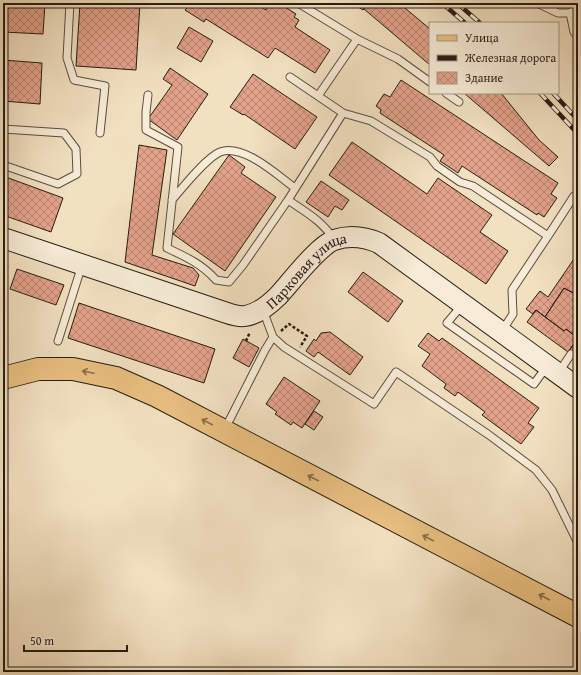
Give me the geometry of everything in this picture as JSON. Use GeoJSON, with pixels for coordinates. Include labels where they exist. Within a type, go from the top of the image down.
{"type":"FeatureCollection","features":[{"type":"Feature","properties":{"kind":"main road"},"geometry":{"type":"LineString","coordinates":[[3,378],[38,369],[73,369],[116,378],[157,396],[578,616]]}},
{"type":"Feature","properties":{"kind":"street","name":"Парковая улица"},"geometry":{"type":"LineString","coordinates":[[3,238],[231,314],[244,316],[256,313],[274,300],[316,253],[333,240],[348,237],[370,239],[379,243],[578,388]]}},
{"type":"Feature","properties":{"kind":"lane"},"geometry":{"type":"LineString","coordinates":[[70,3],[67,58],[74,80],[105,86],[100,132]]}},
{"type":"Feature","properties":{"kind":"lane"},"geometry":{"type":"LineString","coordinates":[[298,3],[357,39],[398,59],[429,81]]}},
{"type":"Feature","properties":{"kind":"lane"},"geometry":{"type":"LineString","coordinates":[[536,3],[558,12],[570,13],[578,6]]}},
{"type":"Feature","properties":{"kind":"lane"},"geometry":{"type":"LineString","coordinates":[[570,13],[574,32],[578,37]]}},
{"type":"Feature","properties":{"kind":"lane"},"geometry":{"type":"LineString","coordinates":[[318,96],[357,39]]}},
{"type":"Feature","properties":{"kind":"lane"},"geometry":{"type":"LineString","coordinates":[[290,77],[343,113],[371,121],[430,157],[437,166],[460,182],[472,186],[548,236]]}},
{"type":"Feature","properties":{"kind":"lane"},"geometry":{"type":"LineString","coordinates":[[447,94],[459,102]]}},
{"type":"Feature","properties":{"kind":"lane"},"geometry":{"type":"LineString","coordinates":[[148,95],[146,130],[178,147],[167,248],[186,257],[207,270],[216,280],[229,282],[243,265],[288,200],[343,113]]}},
{"type":"Feature","properties":{"kind":"lane"},"geometry":{"type":"LineString","coordinates":[[3,129],[64,133],[76,150],[77,174],[58,184],[3,166]]}},
{"type":"Feature","properties":{"kind":"lane"},"geometry":{"type":"LineString","coordinates":[[172,200],[208,160],[220,152],[234,150],[250,156],[296,188]]}},
{"type":"Feature","properties":{"kind":"lane"},"geometry":{"type":"LineString","coordinates":[[500,332],[513,314],[512,290],[574,196]]}},
{"type":"Feature","properties":{"kind":"lane"},"geometry":{"type":"LineString","coordinates":[[288,200],[321,224],[329,232],[333,240]]}},
{"type":"Feature","properties":{"kind":"lane"},"geometry":{"type":"LineString","coordinates":[[58,341],[82,265]]}},
{"type":"Feature","properties":{"kind":"lane"},"geometry":{"type":"LineString","coordinates":[[463,304],[448,323],[534,384],[571,354]]}},
{"type":"Feature","properties":{"kind":"lane"},"geometry":{"type":"LineString","coordinates":[[262,309],[273,337],[284,347],[374,404],[396,372],[489,435],[536,470],[552,490],[578,543]]}},
{"type":"Feature","properties":{"kind":"lane"},"geometry":{"type":"LineString","coordinates":[[229,421],[273,337]]}},
{"type":"Feature","properties":{"kind":"path"},"geometry":{"type":"LineString","coordinates":[[289,324],[307,336],[296,354]]}},
{"type":"Feature","properties":{"kind":"building"},"geometry":{"type":"Polygon","coordinates":[[[3,3],[45,3],[43,34],[3,32],[3,3]]]}},
{"type":"Feature","properties":{"kind":"building"},"geometry":{"type":"Polygon","coordinates":[[[80,3],[140,3],[136,70],[76,66],[80,3]]]}},
{"type":"Feature","properties":{"kind":"building"},"geometry":{"type":"Polygon","coordinates":[[[182,3],[255,3],[266,10],[270,3],[279,3],[296,14],[294,17],[299,20],[295,27],[330,50],[315,73],[275,48],[268,58],[206,19],[204,22],[185,10],[188,7],[182,3]]]}},
{"type":"Feature","properties":{"kind":"building"},"geometry":{"type":"Polygon","coordinates":[[[352,3],[368,3],[363,10],[352,3]]]}},
{"type":"Feature","properties":{"kind":"building"},"geometry":{"type":"Polygon","coordinates":[[[369,3],[399,3],[429,28],[429,64],[364,9],[369,3]]]}},
{"type":"Feature","properties":{"kind":"building"},"geometry":{"type":"Polygon","coordinates":[[[189,27],[213,41],[201,62],[177,48],[189,27]]]}},
{"type":"Feature","properties":{"kind":"building"},"geometry":{"type":"Polygon","coordinates":[[[3,60],[42,63],[40,104],[3,101],[3,60]]]}},
{"type":"Feature","properties":{"kind":"building"},"geometry":{"type":"Polygon","coordinates":[[[170,68],[208,94],[177,140],[148,119],[172,85],[163,79],[170,68]]]}},
{"type":"Feature","properties":{"kind":"building"},"geometry":{"type":"Polygon","coordinates":[[[253,74],[317,117],[295,149],[244,114],[243,115],[230,107],[253,74]]]}},
{"type":"Feature","properties":{"kind":"building"},"geometry":{"type":"Polygon","coordinates":[[[401,80],[558,183],[551,194],[557,198],[544,217],[538,213],[537,215],[462,166],[458,173],[440,161],[444,155],[380,113],[381,110],[376,106],[384,94],[390,97],[401,80]]]}},
{"type":"Feature","properties":{"kind":"building"},"geometry":{"type":"Polygon","coordinates":[[[465,94],[502,94],[539,140],[558,157],[549,166],[465,94]]]}},
{"type":"Feature","properties":{"kind":"building"},"geometry":{"type":"Polygon","coordinates":[[[352,142],[427,194],[438,178],[492,215],[480,232],[508,251],[486,284],[329,175],[352,142]]]}},
{"type":"Feature","properties":{"kind":"building"},"geometry":{"type":"Polygon","coordinates":[[[139,145],[167,150],[152,255],[193,268],[199,275],[195,286],[125,262],[139,145]]]}},
{"type":"Feature","properties":{"kind":"building"},"geometry":{"type":"Polygon","coordinates":[[[229,155],[245,167],[241,173],[276,197],[225,271],[173,234],[229,155]]]}},
{"type":"Feature","properties":{"kind":"building"},"geometry":{"type":"Polygon","coordinates":[[[3,176],[63,198],[51,232],[3,215],[3,176]]]}},
{"type":"Feature","properties":{"kind":"building"},"geometry":{"type":"Polygon","coordinates":[[[321,181],[349,200],[342,210],[335,206],[328,217],[306,202],[321,181]]]}},
{"type":"Feature","properties":{"kind":"building"},"geometry":{"type":"Polygon","coordinates":[[[578,253],[578,290],[575,294],[564,288],[545,317],[536,310],[533,314],[526,309],[540,291],[548,297],[578,253]]]}},
{"type":"Feature","properties":{"kind":"building"},"geometry":{"type":"Polygon","coordinates":[[[17,269],[64,285],[56,305],[10,289],[17,269]]]}},
{"type":"Feature","properties":{"kind":"building"},"geometry":{"type":"Polygon","coordinates":[[[363,272],[403,301],[388,322],[348,292],[363,272]]]}},
{"type":"Feature","properties":{"kind":"building"},"geometry":{"type":"Polygon","coordinates":[[[564,288],[575,294],[578,290],[578,338],[566,329],[564,331],[545,317],[564,288]]]}},
{"type":"Feature","properties":{"kind":"building"},"geometry":{"type":"Polygon","coordinates":[[[79,303],[215,349],[204,383],[68,338],[79,303]]]}},
{"type":"Feature","properties":{"kind":"building"},"geometry":{"type":"Polygon","coordinates":[[[536,310],[564,331],[566,329],[578,338],[568,352],[527,322],[536,310]]]}},
{"type":"Feature","properties":{"kind":"building"},"geometry":{"type":"Polygon","coordinates":[[[330,332],[363,357],[350,375],[318,352],[314,357],[306,351],[314,339],[316,341],[321,333],[330,332]]]}},
{"type":"Feature","properties":{"kind":"building"},"geometry":{"type":"Polygon","coordinates":[[[428,333],[439,341],[442,338],[539,408],[528,423],[534,427],[521,444],[482,415],[485,412],[458,392],[455,396],[444,388],[446,384],[422,366],[430,354],[418,346],[428,333]]]}},
{"type":"Feature","properties":{"kind":"building"},"geometry":{"type":"Polygon","coordinates":[[[578,338],[578,360],[568,352],[578,338]]]}},
{"type":"Feature","properties":{"kind":"building"},"geometry":{"type":"Polygon","coordinates":[[[243,339],[259,348],[249,367],[233,358],[243,339]]]}},
{"type":"Feature","properties":{"kind":"building"},"geometry":{"type":"Polygon","coordinates":[[[284,377],[320,401],[302,428],[293,422],[291,425],[275,414],[277,412],[266,404],[284,377]]]}},
{"type":"Feature","properties":{"kind":"building"},"geometry":{"type":"Polygon","coordinates":[[[314,411],[323,417],[314,430],[305,424],[314,411]]]}},
{"type":"Feature","properties":{"kind":"railway"},"geometry":{"type":"LineString","coordinates":[[442,3],[464,22]]}},
{"type":"Feature","properties":{"kind":"railway"},"geometry":{"type":"LineString","coordinates":[[457,3],[479,22]]}},
{"type":"Feature","properties":{"kind":"railway"},"geometry":{"type":"LineString","coordinates":[[541,94],[578,134]]}},
{"type":"Feature","properties":{"kind":"railway"},"geometry":{"type":"LineString","coordinates":[[554,94],[578,120]]}}]}
